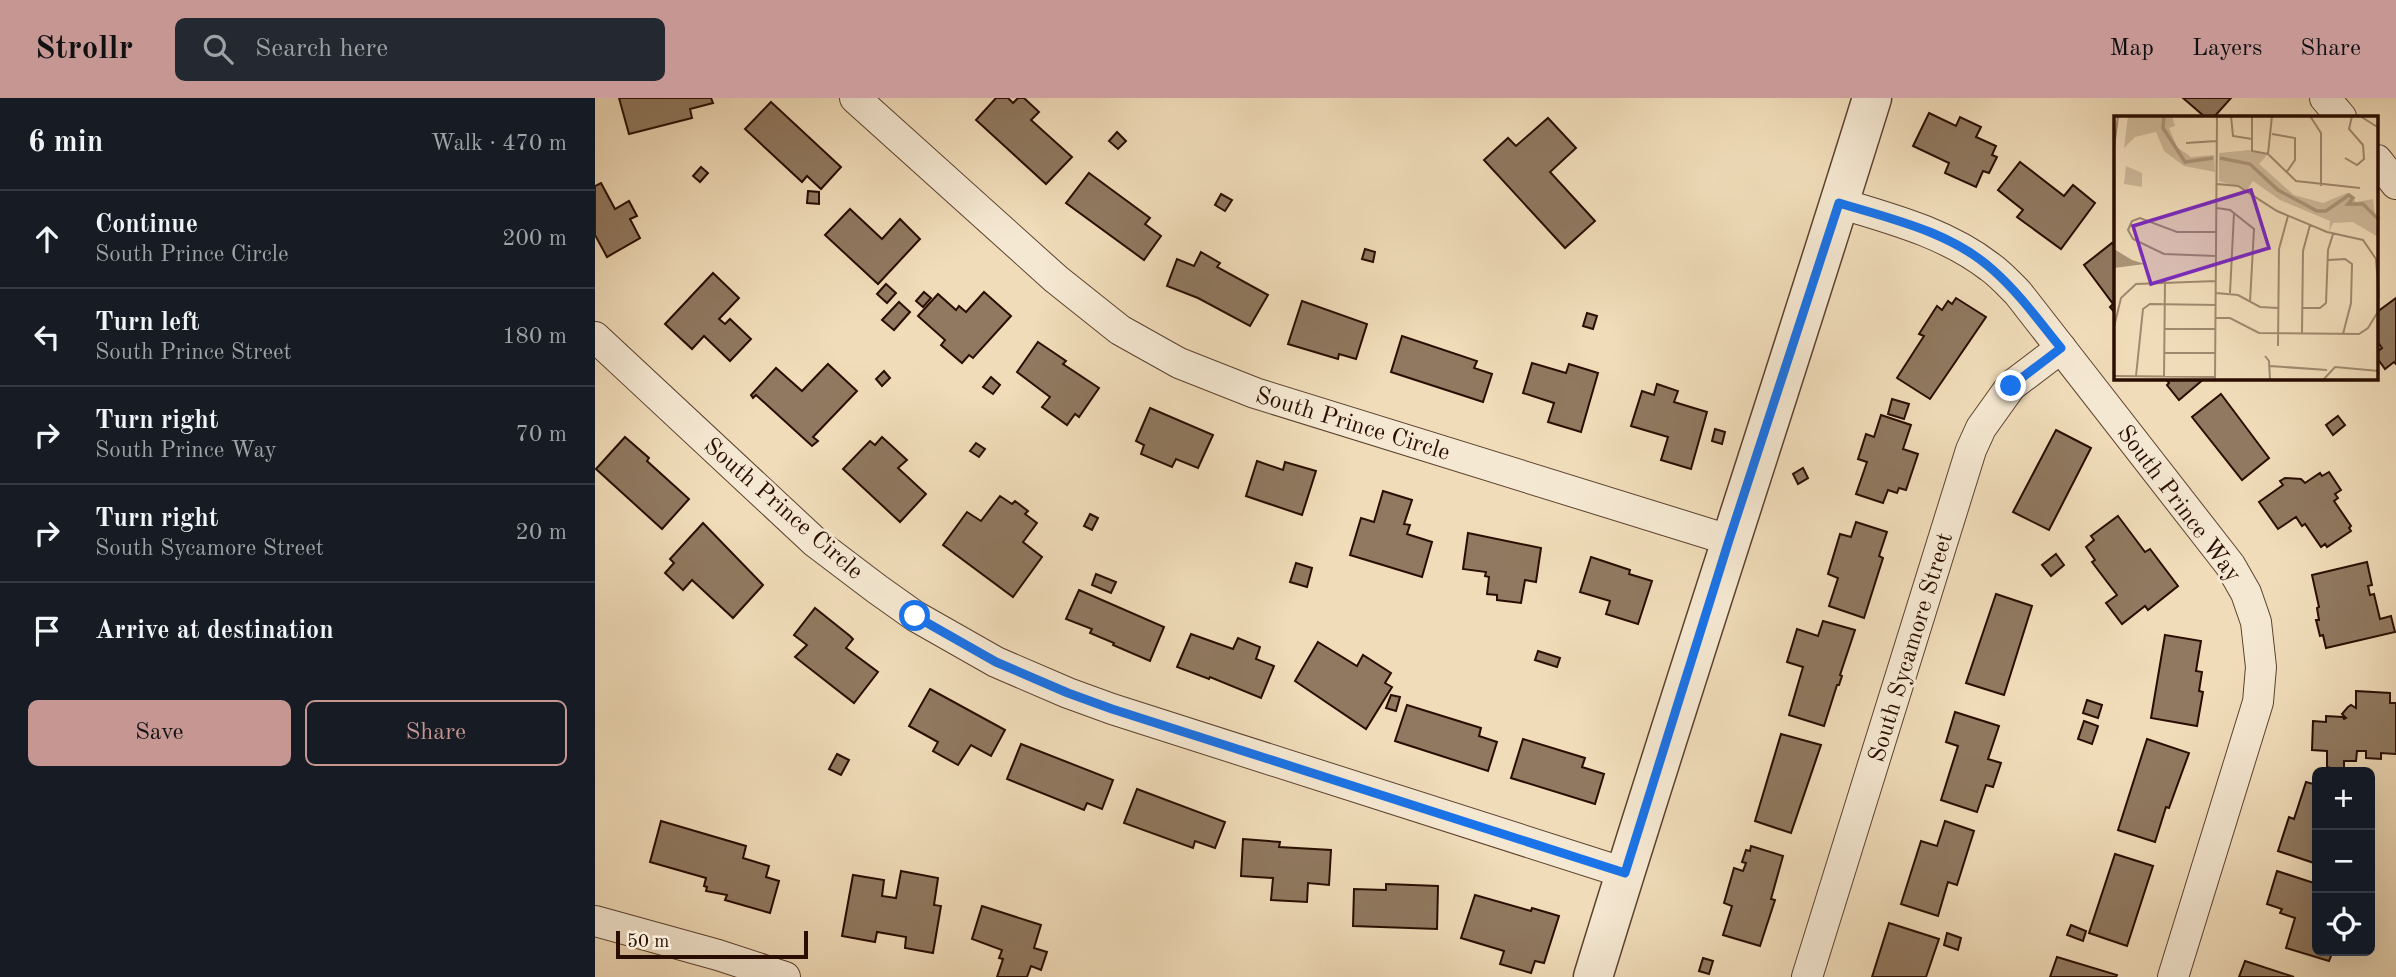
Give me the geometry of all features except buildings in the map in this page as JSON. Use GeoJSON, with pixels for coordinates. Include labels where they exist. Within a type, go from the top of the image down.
{"type":"FeatureCollection","features":[{"type":"Feature","properties":{"kind":"street","name":"South Prince Circle"},"geometry":{"type":"LineString","coordinates":[[855,98],[1056,279],[1119,330],[1179,363],[1255,393],[1729,540]]}},
{"type":"Feature","properties":{"kind":"street"},"geometry":{"type":"LineString","coordinates":[[1593,977],[1729,540],[1872,98]]}},
{"type":"Feature","properties":{"kind":"street"},"geometry":{"type":"LineString","coordinates":[[2325,98],[2340,116]]}},
{"type":"Feature","properties":{"kind":"street"},"geometry":{"type":"LineString","coordinates":[[2379,163],[2396,184]]}},
{"type":"Feature","properties":{"kind":"street","name":"South Prince Way"},"geometry":{"type":"LineString","coordinates":[[1839,203],[1924,230],[1971,254],[2018,293],[2230,565],[2246,593],[2256,622],[2262,667],[2258,702],[2173,977]]}},
{"type":"Feature","properties":{"kind":"street","name":"South Prince Circle"},"geometry":{"type":"LineString","coordinates":[[595,337],[815,542],[915,616],[996,662],[1112,709],[1625,873]]}},
{"type":"Feature","properties":{"kind":"street","name":"South Sycamore Street"},"geometry":{"type":"LineString","coordinates":[[1807,977],[1971,450],[1990,412],[2011,386],[2061,348]]}},
{"type":"Feature","properties":{"kind":"street"},"geometry":{"type":"LineString","coordinates":[[595,921],[718,954],[785,977]]}},
{"type":"Feature","properties":{"kind":"route"},"geometry":{"type":"LineString","coordinates":[[915,616],[996,662],[1112,709],[1625,873],[1729,540],[1839,203],[1924,230],[1961,247],[1991,268],[2018,293],[2061,348],[2011,386]]}}]}
